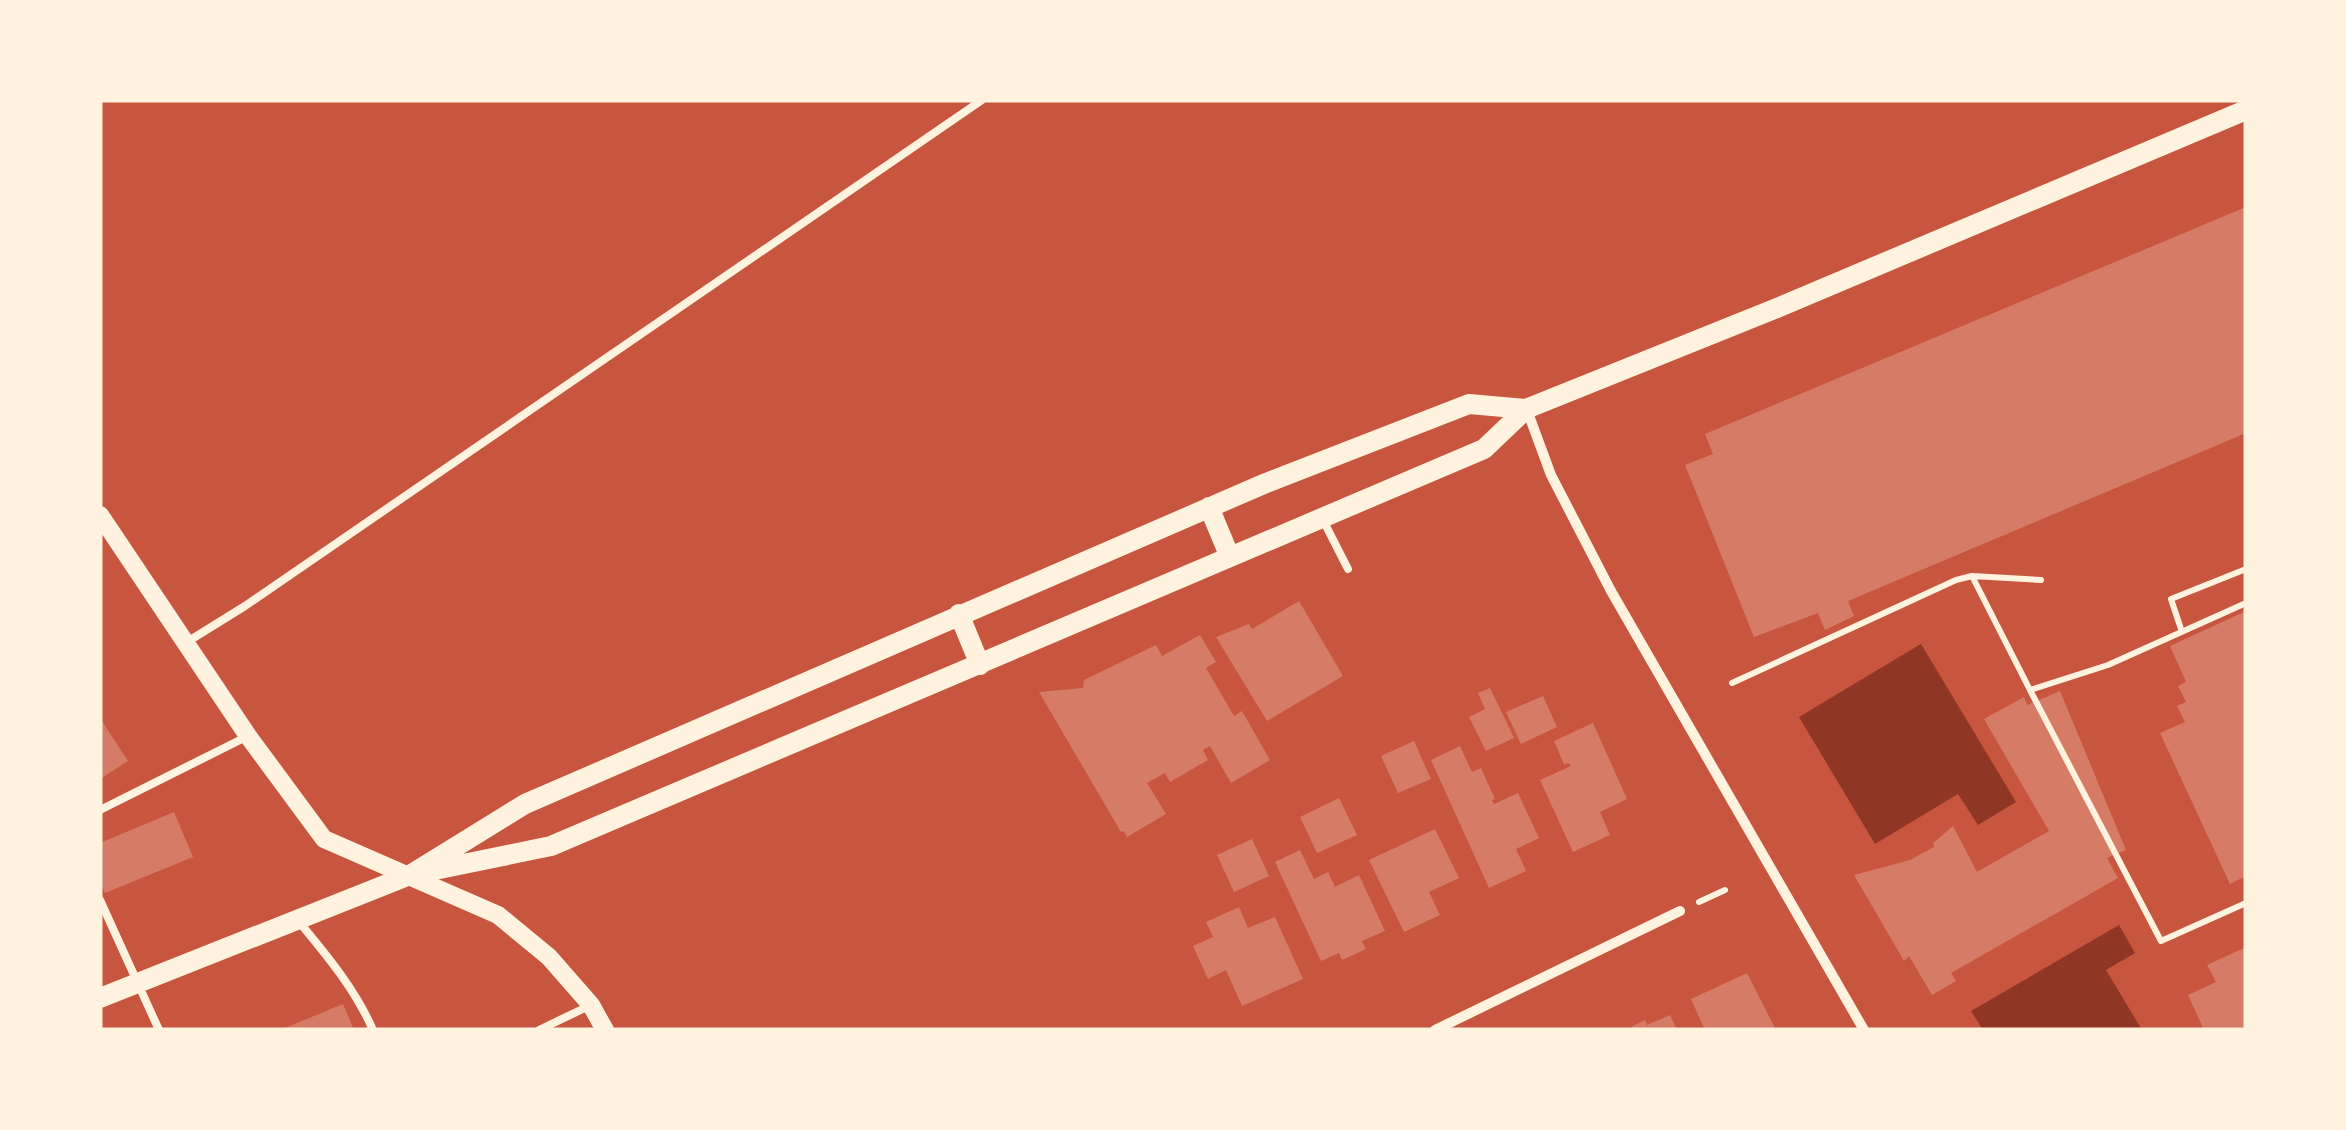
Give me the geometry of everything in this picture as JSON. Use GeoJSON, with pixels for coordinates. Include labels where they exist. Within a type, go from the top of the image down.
{"type":"FeatureCollection","features":[{"type":"Feature","properties":{"kind":"main road"},"geometry":{"type":"LineString","coordinates":[[410,875],[551,846],[1484,450],[1526,409],[2246,110]]}},
{"type":"Feature","properties":{"kind":"main road"},"geometry":{"type":"LineString","coordinates":[[100,998],[410,875],[525,804],[1209,507],[1468,404],[1526,409]]}},
{"type":"Feature","properties":{"kind":"main road"},"geometry":{"type":"LineString","coordinates":[[1209,507],[1230,555]]}},
{"type":"Feature","properties":{"kind":"main road"},"geometry":{"type":"LineString","coordinates":[[959,614],[980,665]]}},
{"type":"Feature","properties":{"kind":"street"},"geometry":{"type":"LineString","coordinates":[[1526,409],[1550,475],[1611,592],[1864,1030]]}},
{"type":"Feature","properties":{"kind":"street"},"geometry":{"type":"LineString","coordinates":[[100,515],[248,736],[324,838],[498,915],[549,956],[590,1005],[605,1030]]}},
{"type":"Feature","properties":{"kind":"street"},"geometry":{"type":"LineString","coordinates":[[1435,1030],[1680,911]]}},
{"type":"Feature","properties":{"kind":"lane"},"geometry":{"type":"LineString","coordinates":[[187,642],[982,100]]}},
{"type":"Feature","properties":{"kind":"lane"},"geometry":{"type":"LineString","coordinates":[[1323,519],[1348,569]]}},
{"type":"Feature","properties":{"kind":"lane"},"geometry":{"type":"LineString","coordinates":[[100,810],[248,736]]}},
{"type":"Feature","properties":{"kind":"lane"},"geometry":{"type":"LineString","coordinates":[[100,900],[160,1030]]}},
{"type":"Feature","properties":{"kind":"lane"},"geometry":{"type":"LineString","coordinates":[[298,920],[354,992],[373,1030]]}},
{"type":"Feature","properties":{"kind":"lane"},"geometry":{"type":"LineString","coordinates":[[539,1030],[590,1005]]}},
{"type":"Feature","properties":{"kind":"path"},"geometry":{"type":"LineString","coordinates":[[2182,632],[2171,599],[2246,568]]}},
{"type":"Feature","properties":{"kind":"path"},"geometry":{"type":"LineString","coordinates":[[1972,576],[2115,862],[2161,942],[2246,902]]}},
{"type":"Feature","properties":{"kind":"path"},"geometry":{"type":"LineString","coordinates":[[1732,683],[1956,580],[1972,576],[2042,580]]}},
{"type":"Feature","properties":{"kind":"path"},"geometry":{"type":"LineString","coordinates":[[2030,690],[2066,681],[2246,602]]}},
{"type":"Feature","properties":{"kind":"shaded area"},"geometry":{"type":"Polygon","coordinates":[[[1921,644],[2016,802],[1978,825],[1958,794],[1875,844],[1799,717],[1921,644]]]}},
{"type":"Feature","properties":{"kind":"shaded area"},"geometry":{"type":"Polygon","coordinates":[[[2119,925],[2135,953],[2106,970],[2142,1030],[1983,1030],[1971,1011],[2119,925]]]}},
{"type":"Feature","properties":{"kind":"building"},"geometry":{"type":"Polygon","coordinates":[[[2246,207],[2246,433],[1848,601],[1854,616],[1825,630],[1818,613],[1754,637],[1685,465],[1713,454],[1705,434],[2246,207]]]}},
{"type":"Feature","properties":{"kind":"building"},"geometry":{"type":"Polygon","coordinates":[[[1299,601],[1343,676],[1267,721],[1216,637],[1249,624],[1252,629],[1299,601]]]}},
{"type":"Feature","properties":{"kind":"building"},"geometry":{"type":"Polygon","coordinates":[[[2246,611],[2246,876],[2230,884],[2160,733],[2185,722],[2177,706],[2186,702],[2178,686],[2186,682],[2170,646],[2246,611]]]}},
{"type":"Feature","properties":{"kind":"building"},"geometry":{"type":"Polygon","coordinates":[[[1200,635],[1216,662],[1206,668],[1234,716],[1242,711],[1270,760],[1231,783],[1210,746],[1203,750],[1208,760],[1170,782],[1165,773],[1147,783],[1166,814],[1127,837],[1039,692],[1083,688],[1084,680],[1156,645],[1162,656],[1200,635]]]}},
{"type":"Feature","properties":{"kind":"building"},"geometry":{"type":"Polygon","coordinates":[[[1490,688],[1514,738],[1486,751],[1469,717],[1485,709],[1478,693],[1490,688]]]}},
{"type":"Feature","properties":{"kind":"building"},"geometry":{"type":"Polygon","coordinates":[[[2060,691],[2126,850],[2107,858],[2118,878],[1951,973],[1956,981],[1932,995],[1909,956],[1904,961],[1854,875],[1910,860],[1934,847],[1933,843],[1953,826],[1977,872],[2049,831],[1984,719],[2024,697],[2027,705],[2060,691]]]}},
{"type":"Feature","properties":{"kind":"building"},"geometry":{"type":"Polygon","coordinates":[[[1543,696],[1557,727],[1521,744],[1506,712],[1543,696]]]}},
{"type":"Feature","properties":{"kind":"building"},"geometry":{"type":"Polygon","coordinates":[[[100,718],[128,761],[100,779],[100,718]]]}},
{"type":"Feature","properties":{"kind":"building"},"geometry":{"type":"Polygon","coordinates":[[[1593,723],[1627,799],[1600,812],[1610,835],[1573,852],[1540,780],[1571,766],[1564,764],[1554,741],[1593,723]]]}},
{"type":"Feature","properties":{"kind":"building"},"geometry":{"type":"Polygon","coordinates":[[[1414,741],[1431,779],[1398,793],[1381,756],[1414,741]]]}},
{"type":"Feature","properties":{"kind":"building"},"geometry":{"type":"Polygon","coordinates":[[[1460,746],[1472,772],[1481,768],[1494,804],[1518,793],[1539,838],[1516,849],[1526,871],[1489,888],[1431,760],[1460,746]]]}},
{"type":"Feature","properties":{"kind":"building"},"geometry":{"type":"Polygon","coordinates":[[[1339,798],[1357,835],[1317,853],[1300,817],[1339,798]]]}},
{"type":"Feature","properties":{"kind":"building"},"geometry":{"type":"Polygon","coordinates":[[[174,812],[193,857],[105,893],[100,881],[100,843],[174,812]]]}},
{"type":"Feature","properties":{"kind":"building"},"geometry":{"type":"Polygon","coordinates":[[[1435,829],[1459,878],[1429,892],[1440,915],[1404,932],[1369,860],[1435,829]]]}},
{"type":"Feature","properties":{"kind":"building"},"geometry":{"type":"Polygon","coordinates":[[[1252,839],[1269,876],[1234,892],[1217,855],[1252,839]]]}},
{"type":"Feature","properties":{"kind":"building"},"geometry":{"type":"Polygon","coordinates":[[[1300,850],[1314,879],[1328,872],[1335,887],[1359,875],[1385,931],[1362,941],[1366,949],[1342,960],[1339,953],[1321,961],[1275,862],[1300,850]]]}},
{"type":"Feature","properties":{"kind":"building"},"geometry":{"type":"Polygon","coordinates":[[[1239,907],[1248,928],[1275,917],[1303,979],[1242,1006],[1226,970],[1208,979],[1193,946],[1213,937],[1206,922],[1239,907]]]}},
{"type":"Feature","properties":{"kind":"building"},"geometry":{"type":"Polygon","coordinates":[[[2246,947],[2246,1030],[2204,1030],[2188,995],[2216,982],[2207,965],[2246,947]]]}},
{"type":"Feature","properties":{"kind":"building"},"geometry":{"type":"Polygon","coordinates":[[[1747,973],[1776,1030],[1705,1030],[1691,999],[1747,973]]]}},
{"type":"Feature","properties":{"kind":"building"},"geometry":{"type":"Polygon","coordinates":[[[343,1004],[354,1030],[280,1030],[343,1004]]]}},
{"type":"Feature","properties":{"kind":"building"},"geometry":{"type":"Polygon","coordinates":[[[1670,1015],[1677,1030],[1632,1030],[1645,1020],[1647,1025],[1670,1015]]]}}]}
